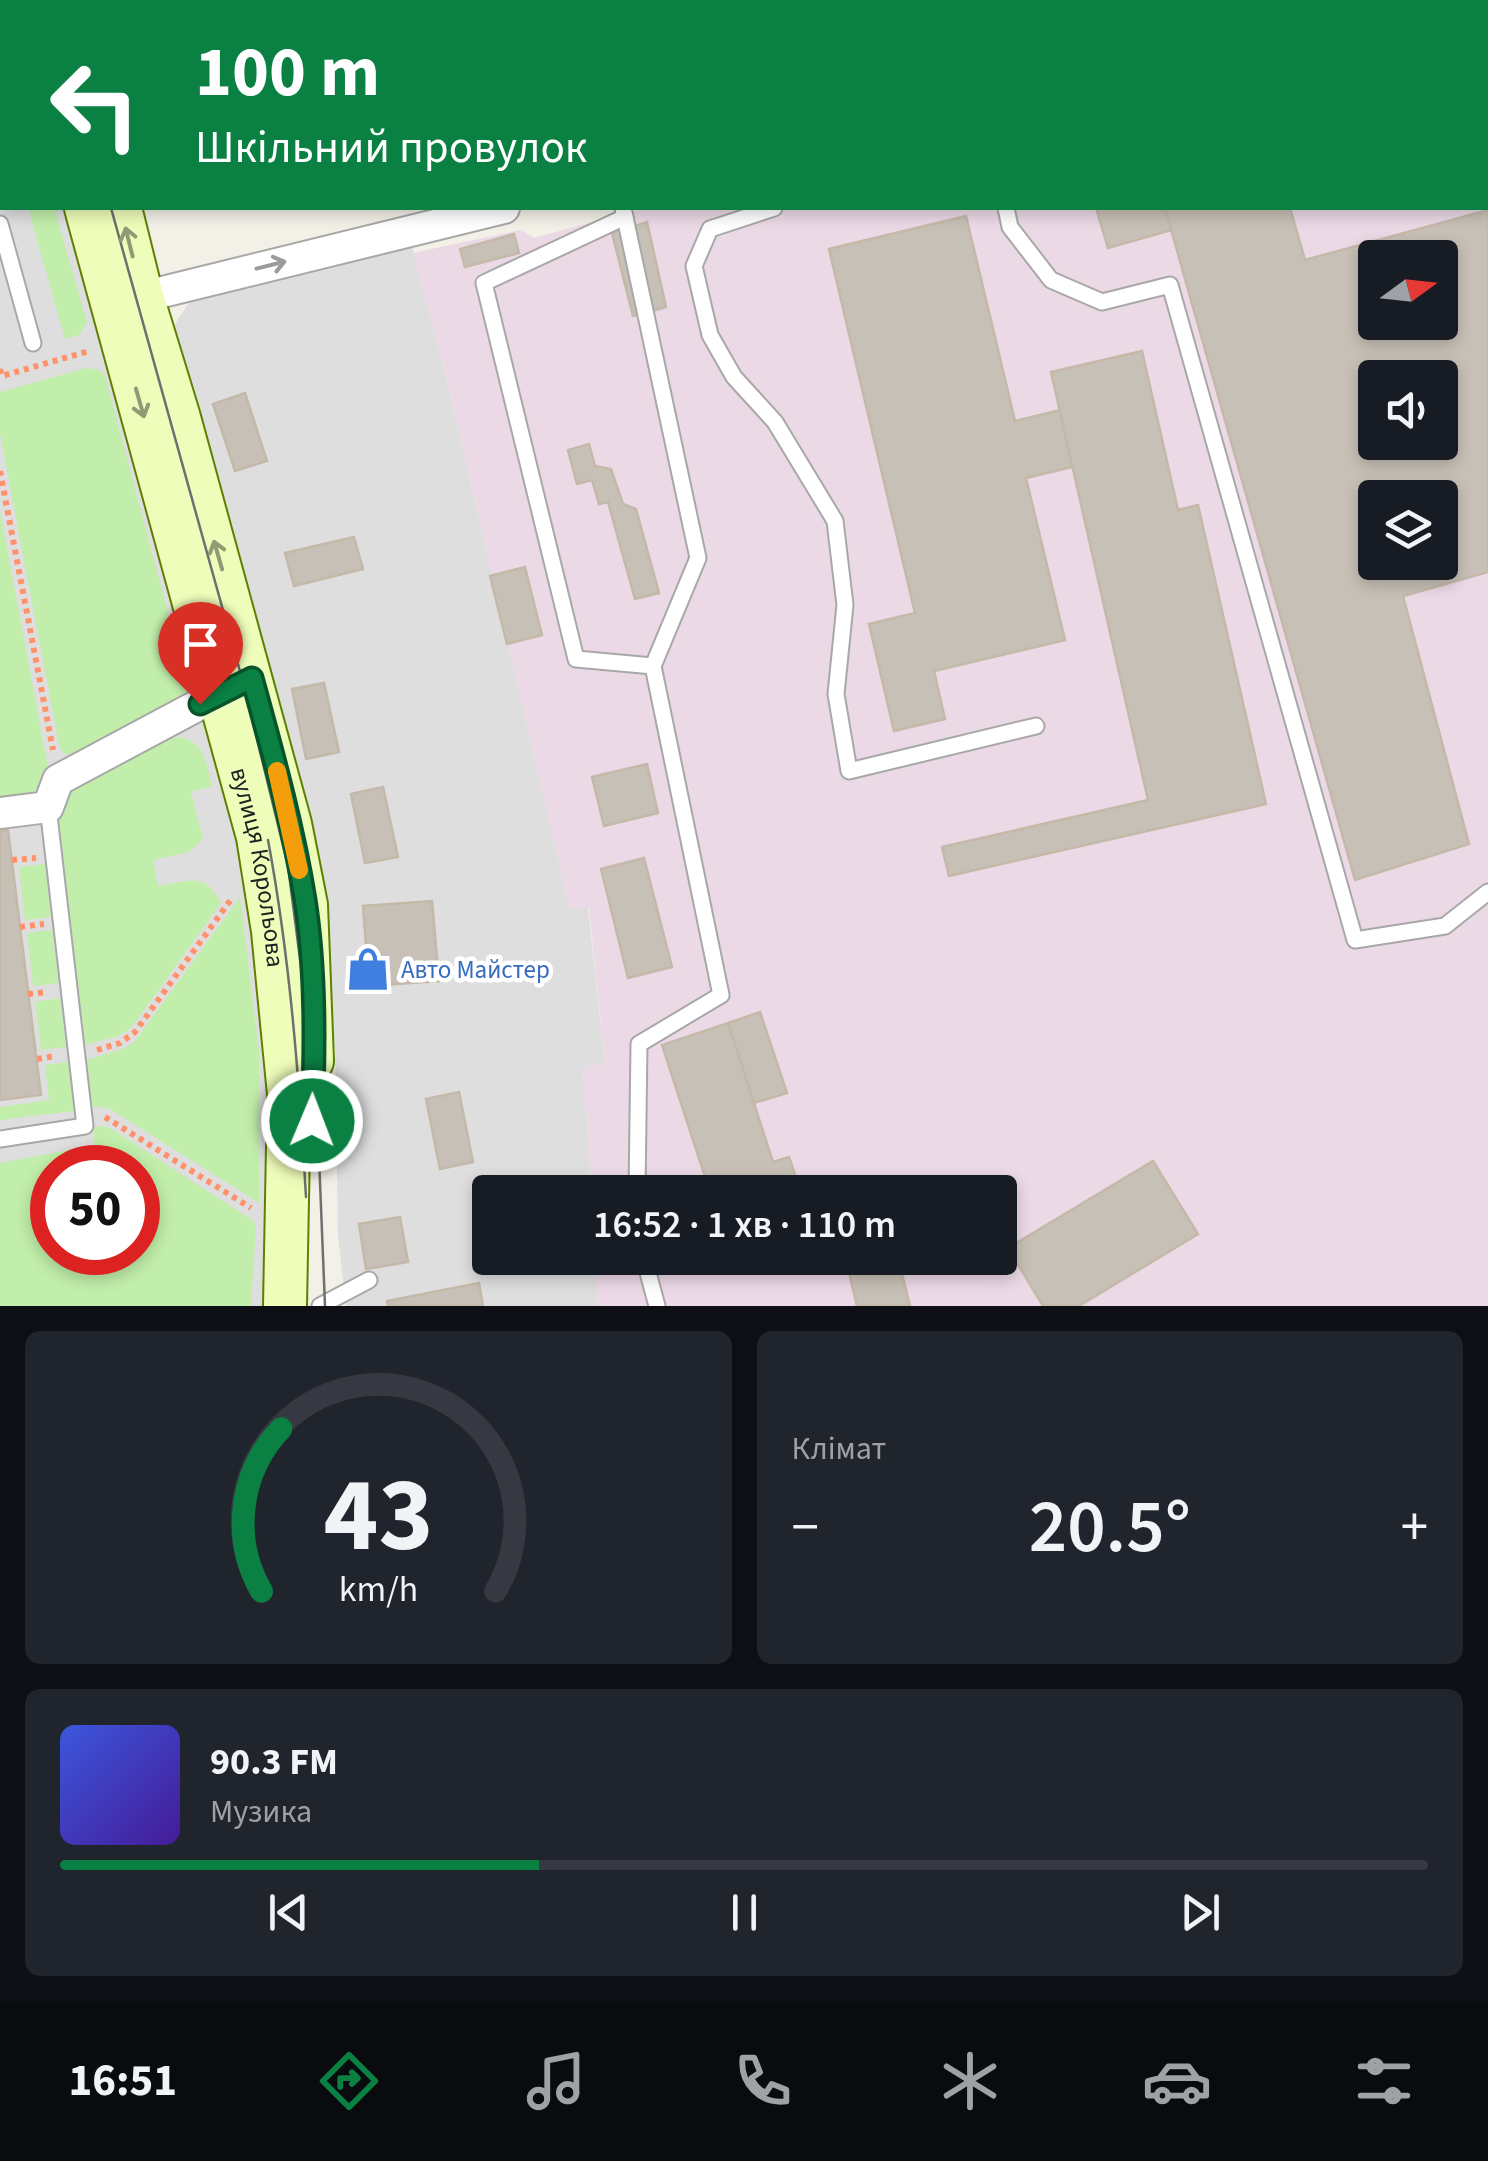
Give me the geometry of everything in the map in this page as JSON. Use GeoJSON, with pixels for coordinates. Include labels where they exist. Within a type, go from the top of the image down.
{"type":"FeatureCollection","features":[{"type":"Feature","properties":{"kind":"main road","name":"вулиця Корольова"},"geometry":{"type":"LineString","coordinates":[[87,210],[236,685],[290,824],[306,905],[313,1089],[303,1306]]}},
{"type":"Feature","properties":{"kind":"main road","name":"вулиця Корольова"},"geometry":{"type":"LineString","coordinates":[[120,210],[236,685],[281,1005],[290,1126],[285,1306]]}},
{"type":"Feature","properties":{"kind":"street"},"geometry":{"type":"LineString","coordinates":[[142,296],[493,210]]}},
{"type":"Feature","properties":{"kind":"street"},"geometry":{"type":"LineString","coordinates":[[0,813],[53,793],[236,685]]}},
{"type":"Feature","properties":{"kind":"lane"},"geometry":{"type":"LineString","coordinates":[[768,210],[710,229],[694,266],[710,335],[734,377],[776,422],[835,520],[845,605],[836,694],[849,771],[1036,726]]}},
{"type":"Feature","properties":{"kind":"lane"},"geometry":{"type":"LineString","coordinates":[[1006,210],[1010,227],[1051,280],[1102,302],[1170,285],[1355,940],[1445,926],[1488,892]]}},
{"type":"Feature","properties":{"kind":"lane"},"geometry":{"type":"LineString","coordinates":[[637,1175],[638,1044],[721,995],[653,666],[698,558],[624,212],[484,283],[576,659],[653,666]]}},
{"type":"Feature","properties":{"kind":"lane"},"geometry":{"type":"LineString","coordinates":[[0,224],[33,343]]}},
{"type":"Feature","properties":{"kind":"lane"},"geometry":{"type":"LineString","coordinates":[[0,1139],[85,1126],[53,793]]}},
{"type":"Feature","properties":{"kind":"lane"},"geometry":{"type":"LineString","coordinates":[[649,1275],[657,1306]]}},
{"type":"Feature","properties":{"kind":"lane"},"geometry":{"type":"LineString","coordinates":[[320,1306],[369,1280]]}},
{"type":"Feature","properties":{"kind":"path"},"geometry":{"type":"LineString","coordinates":[[0,471],[53,793]]}},
{"type":"Feature","properties":{"kind":"path"},"geometry":{"type":"LineString","coordinates":[[37,1059],[103,1049],[135,1032],[237,890]]}},
{"type":"Feature","properties":{"kind":"path"},"geometry":{"type":"LineString","coordinates":[[84,1116],[109,1119],[263,1215]]}},
{"type":"Feature","properties":{"kind":"shaded area"},"geometry":{"type":"Polygon","coordinates":[[[0,210],[71,210],[242,847],[271,1062],[264,1306],[0,1306],[0,210]]]}},
{"type":"Feature","properties":{"kind":"shaded area"},"geometry":{"type":"Polygon","coordinates":[[[637,210],[1488,210],[1488,1306],[598,1306],[596,1275],[1017,1275],[1017,1175],[591,1175],[583,1067],[605,1063],[589,908],[569,907],[446,376],[413,253],[521,230],[534,238],[637,210]]]}},
{"type":"Feature","properties":{"kind":"shaded area"},"geometry":{"type":"Polygon","coordinates":[[[411,243],[446,376],[569,906],[588,907],[605,1064],[583,1068],[591,1175],[472,1175],[472,1275],[596,1275],[598,1306],[346,1306],[338,1236],[335,1047],[321,910],[177,351],[175,324],[189,303],[411,243]]]}},
{"type":"Feature","properties":{"kind":"green space"},"geometry":{"type":"Polygon","coordinates":[[[29,210],[55,210],[87,322],[79,335],[65,339],[29,210]]]}},
{"type":"Feature","properties":{"kind":"green space"},"geometry":{"type":"Polygon","coordinates":[[[86,368],[100,370],[105,376],[190,695],[73,756],[63,753],[59,745],[0,434],[0,392],[86,368]]]}},
{"type":"Feature","properties":{"kind":"green space"},"geometry":{"type":"Polygon","coordinates":[[[0,510],[48,768],[38,789],[0,799],[0,510]]]}},
{"type":"Feature","properties":{"kind":"green space"},"geometry":{"type":"Polygon","coordinates":[[[181,737],[200,750],[212,786],[191,792],[203,839],[189,852],[153,860],[158,886],[202,882],[221,903],[132,1027],[119,1036],[85,1045],[58,811],[74,785],[163,739],[181,737]]]}},
{"type":"Feature","properties":{"kind":"green space"},"geometry":{"type":"Polygon","coordinates":[[[45,864],[51,917],[25,920],[19,867],[45,864]]]}},
{"type":"Feature","properties":{"kind":"green space"},"geometry":{"type":"Polygon","coordinates":[[[240,897],[259,1051],[259,1203],[110,1109],[92,1106],[87,1060],[123,1049],[135,1041],[240,897]]]}},
{"type":"Feature","properties":{"kind":"green space"},"geometry":{"type":"Polygon","coordinates":[[[52,930],[59,983],[33,986],[27,933],[52,930]]]}},
{"type":"Feature","properties":{"kind":"green space"},"geometry":{"type":"Polygon","coordinates":[[[60,998],[66,1047],[41,1050],[35,1002],[60,998]]]}},
{"type":"Feature","properties":{"kind":"green space"},"geometry":{"type":"Polygon","coordinates":[[[68,1062],[74,1111],[0,1120],[0,1107],[49,1100],[45,1065],[68,1062]]]}},
{"type":"Feature","properties":{"kind":"green space"},"geometry":{"type":"Polygon","coordinates":[[[102,1126],[136,1145],[94,1145],[94,1127],[102,1126]]]}},
{"type":"Feature","properties":{"kind":"green space"},"geometry":{"type":"Polygon","coordinates":[[[30,1157],[30,1275],[160,1275],[160,1160],[256,1225],[251,1306],[0,1306],[0,1163],[30,1157]]]}},
{"type":"Feature","properties":{"kind":"building"},"geometry":{"type":"Polygon","coordinates":[[[1097,210],[1167,210],[1172,230],[1108,248],[1097,210]]]}},
{"type":"Feature","properties":{"kind":"building"},"geometry":{"type":"Polygon","coordinates":[[[1166,210],[1291,210],[1305,260],[1358,246],[1358,340],[1458,340],[1458,240],[1378,240],[1488,210],[1488,572],[1403,596],[1469,844],[1355,880],[1166,210]]]}},
{"type":"Feature","properties":{"kind":"building"},"geometry":{"type":"Polygon","coordinates":[[[966,216],[1015,421],[1060,410],[1072,467],[1026,478],[1065,640],[934,671],[945,719],[894,731],[869,624],[915,613],[829,249],[966,216]]]}},
{"type":"Feature","properties":{"kind":"building"},"geometry":{"type":"Polygon","coordinates":[[[647,222],[666,307],[633,316],[612,233],[647,222]]]}},
{"type":"Feature","properties":{"kind":"building"},"geometry":{"type":"Polygon","coordinates":[[[514,234],[519,253],[465,267],[460,249],[514,234]]]}},
{"type":"Feature","properties":{"kind":"building"},"geometry":{"type":"Polygon","coordinates":[[[1142,351],[1178,510],[1198,505],[1266,804],[949,876],[942,847],[1148,800],[1051,372],[1142,351]]]}},
{"type":"Feature","properties":{"kind":"building"},"geometry":{"type":"Polygon","coordinates":[[[245,393],[267,461],[235,471],[213,404],[245,393]]]}},
{"type":"Feature","properties":{"kind":"building"},"geometry":{"type":"Polygon","coordinates":[[[589,444],[595,466],[611,469],[623,504],[636,509],[659,593],[635,599],[608,502],[599,504],[592,480],[577,484],[568,450],[589,444]]]}},
{"type":"Feature","properties":{"kind":"building"},"geometry":{"type":"Polygon","coordinates":[[[354,537],[363,569],[294,586],[285,553],[354,537]]]}},
{"type":"Feature","properties":{"kind":"building"},"geometry":{"type":"Polygon","coordinates":[[[525,567],[542,635],[507,644],[490,576],[525,567]]]}},
{"type":"Feature","properties":{"kind":"building"},"geometry":{"type":"Polygon","coordinates":[[[324,683],[339,752],[306,759],[292,689],[324,683]]]}},
{"type":"Feature","properties":{"kind":"building"},"geometry":{"type":"Polygon","coordinates":[[[647,764],[658,813],[604,826],[592,777],[647,764]]]}},
{"type":"Feature","properties":{"kind":"building"},"geometry":{"type":"Polygon","coordinates":[[[383,787],[398,857],[365,863],[351,794],[383,787]]]}},
{"type":"Feature","properties":{"kind":"building"},"geometry":{"type":"Polygon","coordinates":[[[8,830],[41,1095],[0,1100],[0,831],[8,830]]]}},
{"type":"Feature","properties":{"kind":"building"},"geometry":{"type":"Polygon","coordinates":[[[644,858],[672,967],[628,978],[601,869],[644,858]]]}},
{"type":"Feature","properties":{"kind":"building"},"geometry":{"type":"Polygon","coordinates":[[[432,901],[439,981],[369,986],[363,906],[432,901]]]}},
{"type":"Feature","properties":{"kind":"building"},"geometry":{"type":"Polygon","coordinates":[[[760,1012],[787,1093],[754,1103],[728,1023],[760,1012]]]}},
{"type":"Feature","properties":{"kind":"building"},"geometry":{"type":"Polygon","coordinates":[[[728,1023],[773,1162],[789,1157],[795,1175],[704,1175],[662,1045],[728,1023]]]}},
{"type":"Feature","properties":{"kind":"building"},"geometry":{"type":"Polygon","coordinates":[[[459,1092],[473,1162],[440,1169],[426,1099],[459,1092]]]}},
{"type":"Feature","properties":{"kind":"building"},"geometry":{"type":"Polygon","coordinates":[[[1153,1161],[1198,1234],[1079,1306],[1043,1306],[1017,1263],[1017,1243],[1153,1161]]]}},
{"type":"Feature","properties":{"kind":"building"},"geometry":{"type":"Polygon","coordinates":[[[400,1217],[408,1262],[366,1269],[359,1224],[400,1217]]]}},
{"type":"Feature","properties":{"kind":"building"},"geometry":{"type":"Polygon","coordinates":[[[850,1275],[902,1275],[910,1306],[857,1306],[850,1275]]]}},
{"type":"Feature","properties":{"kind":"building"},"geometry":{"type":"Polygon","coordinates":[[[479,1283],[483,1306],[388,1306],[387,1301],[479,1283]]]}},
{"type":"Feature","properties":{"kind":"tram line"},"geometry":{"type":"LineString","coordinates":[[112,210],[243,682],[288,866],[316,1083],[325,1306]]}},
{"type":"Feature","properties":{"kind":"tram line"},"geometry":{"type":"LineString","coordinates":[[268,840],[293,1018],[306,1197]]}},
{"type":"Feature","properties":{"kind":"slow traffic"},"geometry":{"type":"LineString","coordinates":[[277,771],[299,870]]}},
{"type":"Feature","properties":{"kind":"place","name":"Авто Майстер"},"geometry":{"type":"Point","coordinates":[368,969]}},
{"type":"Feature","properties":{"kind":"route"},"geometry":{"type":"LineString","coordinates":[[200,704],[252,678],[276,764],[306,905],[312,1121]]}}]}
